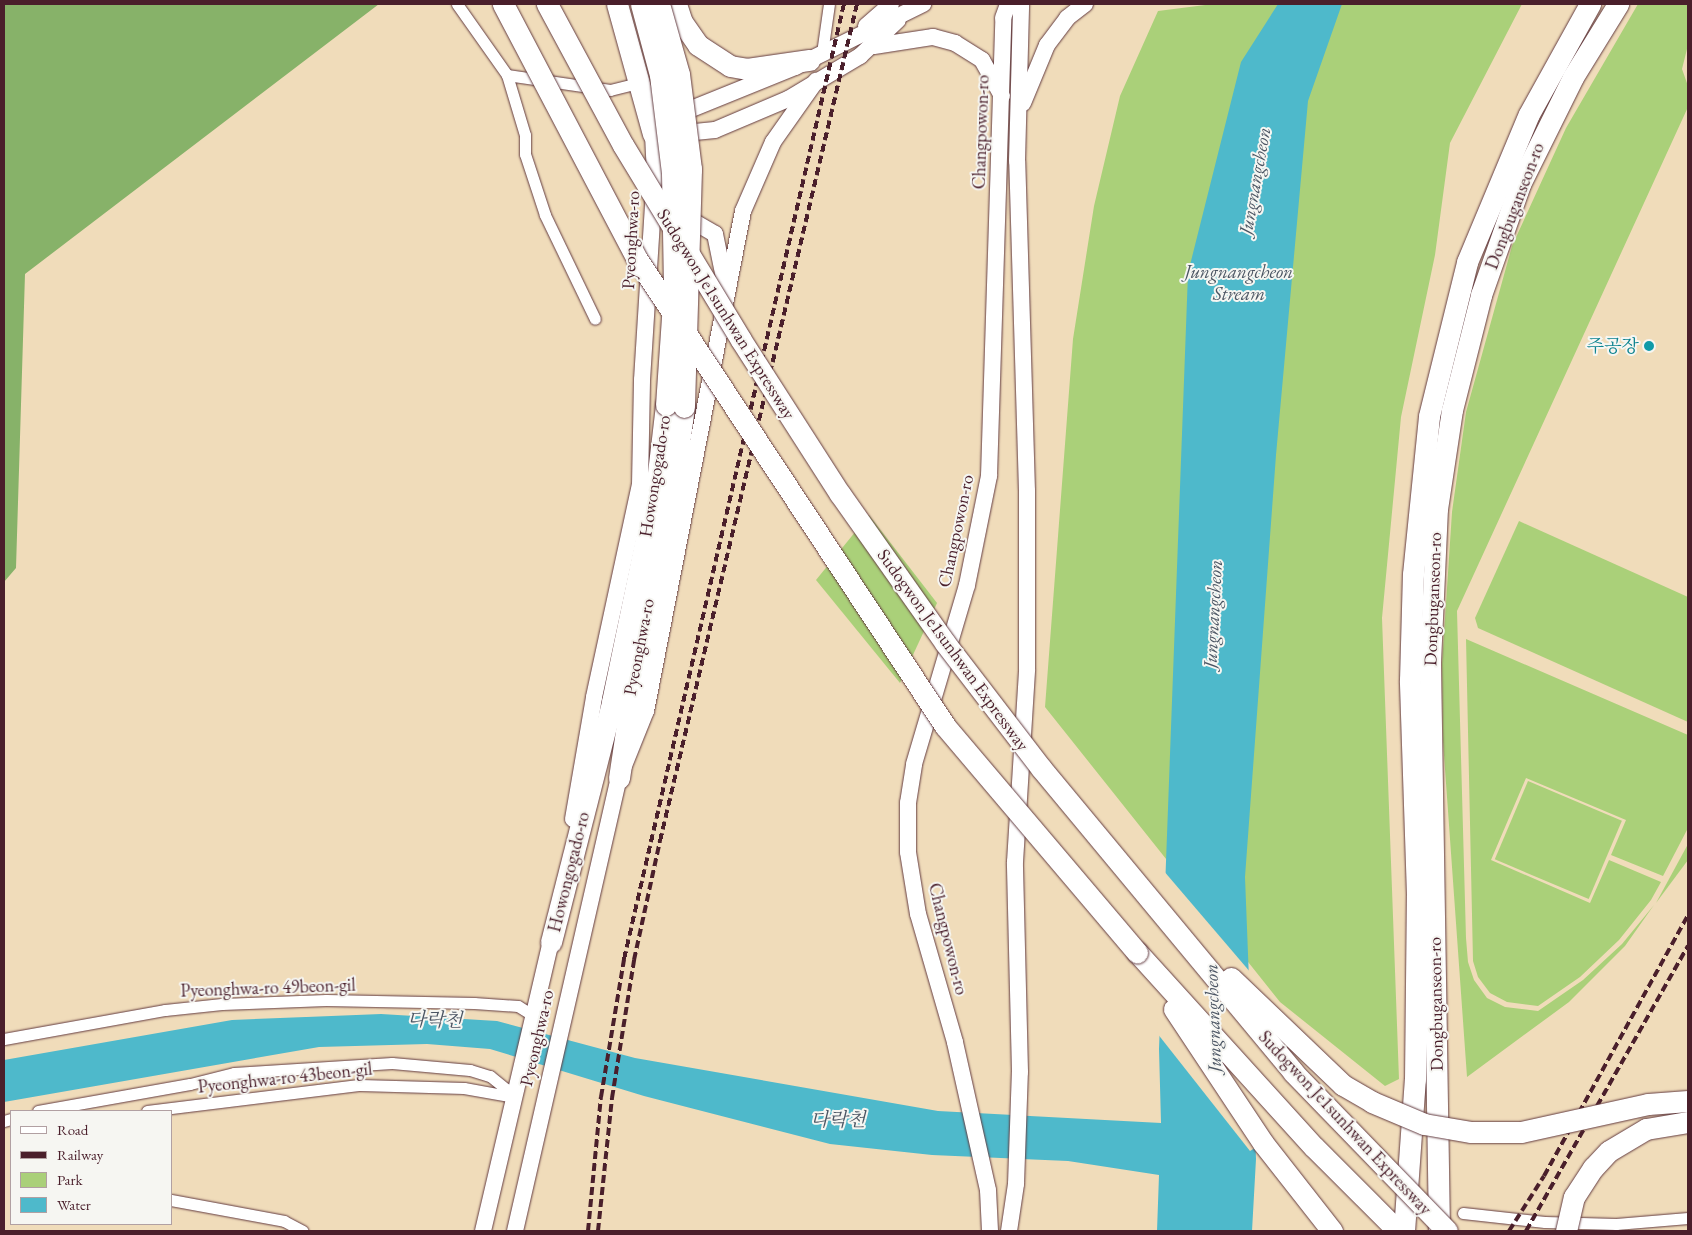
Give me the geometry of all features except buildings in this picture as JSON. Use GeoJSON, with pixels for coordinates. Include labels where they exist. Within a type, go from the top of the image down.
{"type":"FeatureCollection","features":[{"type":"Feature","properties":{"kind":"highway","name":"Sudogwon Je1sunhwan Expressway"},"geometry":{"type":"LineString","coordinates":[[503,4],[637,259],[945,726],[1136,952],[1314,1147],[1398,1231]]}},
{"type":"Feature","properties":{"kind":"highway","name":"Sudogwon Je1sunhwan Expressway"},"geometry":{"type":"LineString","coordinates":[[547,4],[651,193],[840,494],[989,702],[1122,868],[1305,1084],[1447,1231]]}},
{"type":"Feature","properties":{"kind":"highway"},"geometry":{"type":"LineString","coordinates":[[617,4],[653,134]]}},
{"type":"Feature","properties":{"kind":"highway","name":"Howongogado-ro"},"geometry":{"type":"LineString","coordinates":[[619,778],[630,704],[673,490],[675,406],[672,173],[660,75],[641,4]]}},
{"type":"Feature","properties":{"kind":"highway","name":"Howongogado-ro"},"geometry":{"type":"LineString","coordinates":[[552,942],[612,702],[675,406],[691,169],[679,74],[659,4]]}},
{"type":"Feature","properties":{"kind":"highway","name":"Dongbuganseon-ro"},"geometry":{"type":"LineString","coordinates":[[1404,1231],[1415,1079],[1417,895],[1410,680],[1413,574],[1429,416],[1467,262],[1533,106],[1590,4]]}},
{"type":"Feature","properties":{"kind":"highway","name":"Dongbuganseon-ro"},"geometry":{"type":"LineString","coordinates":[[1439,1231],[1430,662],[1437,510],[1452,410],[1469,343],[1482,295],[1520,184],[1573,77],[1618,4]]}},
{"type":"Feature","properties":{"kind":"highway"},"geometry":{"type":"LineString","coordinates":[[625,31],[636,42],[647,44],[675,33],[679,13]]}},
{"type":"Feature","properties":{"kind":"highway"},"geometry":{"type":"LineString","coordinates":[[679,13],[698,44],[730,66],[747,68],[815,56]]}},
{"type":"Feature","properties":{"kind":"highway"},"geometry":{"type":"LineString","coordinates":[[1122,868],[1313,1059],[1356,1093],[1402,1116],[1460,1131],[1521,1132],[1648,1104],[1688,1101]]}},
{"type":"Feature","properties":{"kind":"highway"},"geometry":{"type":"LineString","coordinates":[[1136,952],[1263,1143],[1332,1231]]}},
{"type":"Feature","properties":{"kind":"highway"},"geometry":{"type":"LineString","coordinates":[[1566,1231],[1574,1197],[1585,1178],[1609,1151],[1646,1129],[1688,1122]]}},
{"type":"Feature","properties":{"kind":"main road"},"geometry":{"type":"LineString","coordinates":[[858,34],[890,4]]}},
{"type":"Feature","properties":{"kind":"main road","name":"Pyeonghwa-ro"},"geometry":{"type":"LineString","coordinates":[[653,134],[679,112],[783,72],[923,4]]}},
{"type":"Feature","properties":{"kind":"main road","name":"Changpowon-ro"},"geometry":{"type":"LineString","coordinates":[[990,1231],[988,1190],[964,1082],[918,914],[908,852],[908,803],[914,764],[967,585],[989,476],[1003,97],[1003,18],[1008,4]]}},
{"type":"Feature","properties":{"kind":"main road","name":"Changpowon-ro"},"geometry":{"type":"LineString","coordinates":[[1009,1231],[1016,1184],[1020,1072],[1015,862],[1027,669],[1027,492],[1017,117],[1021,4]]}},
{"type":"Feature","properties":{"kind":"main road"},"geometry":{"type":"LineString","coordinates":[[1017,117],[1042,53],[1067,18],[1085,4]]}},
{"type":"Feature","properties":{"kind":"main road","name":"Pyeonghwa-ro"},"geometry":{"type":"LineString","coordinates":[[653,134],[704,133],[788,99],[874,46],[901,16]]}},
{"type":"Feature","properties":{"kind":"main road"},"geometry":{"type":"LineString","coordinates":[[874,46],[933,37],[955,43],[982,60],[1003,97]]}},
{"type":"Feature","properties":{"kind":"main road"},"geometry":{"type":"LineString","coordinates":[[783,72],[768,82],[763,90],[765,97],[776,101],[788,99]]}},
{"type":"Feature","properties":{"kind":"main road","name":"Pyeonghwa-ro"},"geometry":{"type":"LineString","coordinates":[[515,1231],[547,1080],[619,778],[646,711],[742,211],[773,142],[816,81]]}},
{"type":"Feature","properties":{"kind":"main road","name":"Pyeonghwa-ro"},"geometry":{"type":"LineString","coordinates":[[483,1231],[552,942],[594,697],[640,485],[647,295],[655,175],[653,134]]}},
{"type":"Feature","properties":{"kind":"main road"},"geometry":{"type":"LineString","coordinates":[[647,295],[663,272],[671,229],[682,223],[696,223],[715,234],[727,296]]}},
{"type":"Feature","properties":{"kind":"street"},"geometry":{"type":"LineString","coordinates":[[457,4],[508,75],[525,135],[525,154],[545,215],[595,319]]}},
{"type":"Feature","properties":{"kind":"street"},"geometry":{"type":"LineString","coordinates":[[815,56],[829,4]]}},
{"type":"Feature","properties":{"kind":"street"},"geometry":{"type":"LineString","coordinates":[[508,75],[610,90],[639,83]]}},
{"type":"Feature","properties":{"kind":"street","name":"Pyeonghwa-ro 49beon-gil"},"geometry":{"type":"LineString","coordinates":[[4,1039],[165,1010],[222,1004],[326,1000],[474,1003],[518,1006],[534,1016]]}},
{"type":"Feature","properties":{"kind":"street"},"geometry":{"type":"LineString","coordinates":[[44,1110],[190,1084],[234,1073],[392,1063],[470,1070],[490,1076],[516,1097]]}},
{"type":"Feature","properties":{"kind":"street","name":"Pyeonghwa-ro 43beon-gil"},"geometry":{"type":"LineString","coordinates":[[155,1110],[360,1085],[464,1088],[516,1097]]}},
{"type":"Feature","properties":{"kind":"street"},"geometry":{"type":"LineString","coordinates":[[172,1200],[284,1221],[303,1231]]}},
{"type":"Feature","properties":{"kind":"street"},"geometry":{"type":"LineString","coordinates":[[1463,1213],[1600,1224],[1688,1218]]}},
{"type":"Feature","properties":{"kind":"green space"},"geometry":{"type":"Polygon","coordinates":[[[4,4],[379,4],[25,274],[16,568],[4,582],[4,4]]]}},
{"type":"Feature","properties":{"kind":"green space"},"geometry":{"type":"Polygon","coordinates":[[[1213,4],[1522,4],[1450,143],[1435,255],[1401,417],[1382,618],[1399,1079],[1385,1086],[1280,1002],[1045,707],[1073,339],[1094,206],[1120,96],[1158,11],[1213,4]]]}},
{"type":"Feature","properties":{"kind":"green space"},"geometry":{"type":"Polygon","coordinates":[[[1638,4],[1688,4],[1688,45],[1682,69],[1688,86],[1688,107],[1457,611],[1466,938],[1468,962],[1474,980],[1487,998],[1505,1007],[1538,1011],[1583,980],[1622,944],[1654,905],[1625,946],[1569,1002],[1467,1077],[1443,741],[1442,664],[1452,512],[1466,412],[1512,246],[1566,128],[1638,4]]]}},
{"type":"Feature","properties":{"kind":"green space"},"geometry":{"type":"Polygon","coordinates":[[[869,515],[937,603],[900,683],[816,580],[869,515]]]}},
{"type":"Feature","properties":{"kind":"green space"},"geometry":{"type":"Polygon","coordinates":[[[1519,521],[1688,597],[1688,722],[1478,628],[1475,618],[1519,521]]]}},
{"type":"Feature","properties":{"kind":"green space"},"geometry":{"type":"Polygon","coordinates":[[[1466,639],[1688,735],[1688,828],[1663,876],[1611,855],[1626,820],[1526,778],[1491,860],[1590,903],[1609,860],[1661,882],[1651,900],[1619,940],[1580,977],[1538,1006],[1507,1002],[1490,993],[1478,977],[1473,961],[1466,639]]]}},
{"type":"Feature","properties":{"kind":"green space"},"geometry":{"type":"Polygon","coordinates":[[[1528,781],[1622,821],[1589,899],[1495,859],[1528,781]]]}},
{"type":"Feature","properties":{"kind":"green space"},"geometry":{"type":"Polygon","coordinates":[[[1688,844],[1688,860],[1656,903],[1688,844]]]}},
{"type":"Feature","properties":{"kind":"water","name":"Jungnangcheon Stream"},"geometry":{"type":"Polygon","coordinates":[[[1278,4],[1342,4],[1308,101],[1276,455],[1245,877],[1256,1159],[1252,1231],[1157,1231],[1159,1175],[1068,1161],[932,1155],[830,1144],[644,1096],[490,1049],[427,1044],[319,1047],[4,1102],[4,1060],[232,1020],[381,1014],[497,1021],[635,1058],[938,1111],[1161,1123],[1159,1049],[1188,273],[1241,62],[1278,4]]]}},
{"type":"Feature","properties":{"kind":"pier"},"geometry":{"type":"Polygon","coordinates":[[[1163,870],[1251,973],[1258,1146],[1250,1151],[1157,1033],[1163,870]]]}},
{"type":"Feature","properties":{"kind":"railway"},"geometry":{"type":"LineString","coordinates":[[588,1231],[601,1097],[624,959],[844,4]]}},
{"type":"Feature","properties":{"kind":"railway"},"geometry":{"type":"LineString","coordinates":[[598,1231],[612,1098],[634,960],[660,841],[857,4]]}},
{"type":"Feature","properties":{"kind":"railway"},"geometry":{"type":"LineString","coordinates":[[1509,1231],[1544,1176],[1688,915]]}},
{"type":"Feature","properties":{"kind":"railway"},"geometry":{"type":"LineString","coordinates":[[1526,1231],[1688,946]]}},
{"type":"Feature","properties":{"kind":"place","name":"주공장"},"geometry":{"type":"Point","coordinates":[1649,346]}},
{"type":"Feature","properties":{"kind":"water label","name":"Jungnangcheon"},"geometry":{"type":"Point","coordinates":[1255,181]}},
{"type":"Feature","properties":{"kind":"water label","name":"Jungnangcheon"},"geometry":{"type":"Point","coordinates":[1213,614]}},
{"type":"Feature","properties":{"kind":"water label","name":"Jungnangcheon"},"geometry":{"type":"Point","coordinates":[1213,1018]}},
{"type":"Feature","properties":{"kind":"water label","name":"다락천"},"geometry":{"type":"Point","coordinates":[435,1020]}},
{"type":"Feature","properties":{"kind":"water label","name":"다락천"},"geometry":{"type":"Point","coordinates":[838,1120]}}]}
